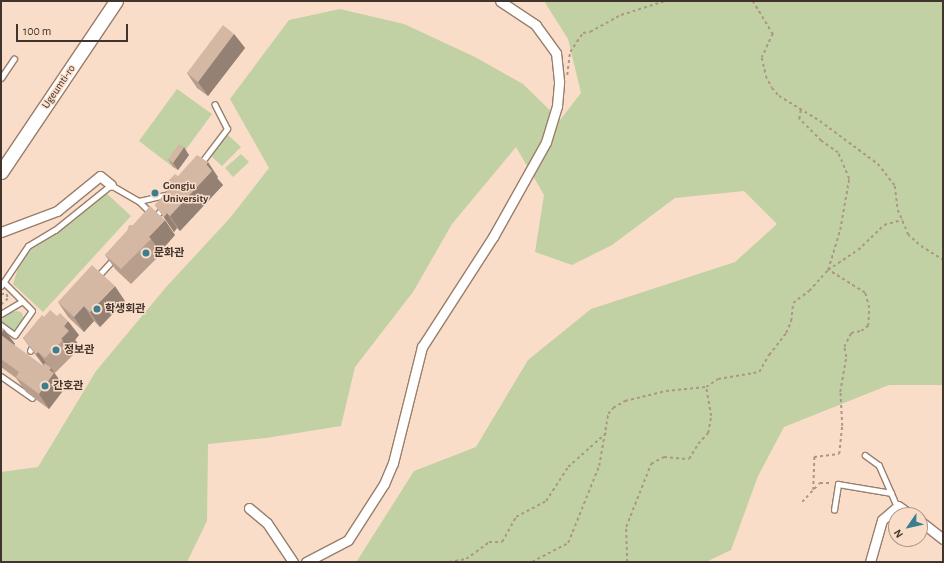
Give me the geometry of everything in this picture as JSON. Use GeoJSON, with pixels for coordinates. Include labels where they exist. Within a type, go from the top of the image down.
{"type":"FeatureCollection","features":[{"type":"Feature","properties":{"kind":"main road","name":"Ugeumti-ro"},"geometry":{"type":"LineString","coordinates":[[2,166],[116,1]]}},
{"type":"Feature","properties":{"kind":"street"},"geometry":{"type":"LineString","coordinates":[[306,562],[348,540],[384,484],[393,463],[422,347],[494,237],[546,142],[557,106],[559,81],[556,53],[536,26],[500,1]]}},
{"type":"Feature","properties":{"kind":"street"},"geometry":{"type":"LineString","coordinates":[[1,232],[57,211],[100,176],[111,185]]}},
{"type":"Feature","properties":{"kind":"street"},"geometry":{"type":"LineString","coordinates":[[870,562],[882,520],[897,506]]}},
{"type":"Feature","properties":{"kind":"street"},"geometry":{"type":"LineString","coordinates":[[249,508],[267,523],[293,562]]}},
{"type":"Feature","properties":{"kind":"street"},"geometry":{"type":"LineString","coordinates":[[928,527],[943,539]]}},
{"type":"Feature","properties":{"kind":"lane"},"geometry":{"type":"LineString","coordinates":[[1,78],[14,59]]}},
{"type":"Feature","properties":{"kind":"lane"},"geometry":{"type":"LineString","coordinates":[[196,169],[227,129],[215,105]]}},
{"type":"Feature","properties":{"kind":"lane"},"geometry":{"type":"LineString","coordinates":[[1,325],[15,335],[32,311],[3,285],[28,246],[55,230],[111,185],[139,201],[155,217]]}},
{"type":"Feature","properties":{"kind":"lane"},"geometry":{"type":"LineString","coordinates":[[139,201],[177,192],[150,222]]}},
{"type":"Feature","properties":{"kind":"lane"},"geometry":{"type":"LineString","coordinates":[[95,279],[117,256]]}},
{"type":"Feature","properties":{"kind":"lane"},"geometry":{"type":"LineString","coordinates":[[1,314],[21,302]]}},
{"type":"Feature","properties":{"kind":"lane"},"geometry":{"type":"LineString","coordinates":[[30,351],[40,336]]}},
{"type":"Feature","properties":{"kind":"lane"},"geometry":{"type":"LineString","coordinates":[[1,376],[32,398]]}},
{"type":"Feature","properties":{"kind":"lane"},"geometry":{"type":"LineString","coordinates":[[865,456],[879,465],[897,506]]}},
{"type":"Feature","properties":{"kind":"lane"},"geometry":{"type":"LineString","coordinates":[[834,510],[838,484],[891,492]]}},
{"type":"Feature","properties":{"kind":"path"},"geometry":{"type":"LineString","coordinates":[[566,83],[570,52],[579,36],[621,16],[665,1]]}},
{"type":"Feature","properties":{"kind":"path"},"geometry":{"type":"LineString","coordinates":[[753,1],[773,34],[762,58],[766,76],[778,96],[801,108],[878,164],[895,186],[902,220],[908,234],[921,246],[943,260]]}},
{"type":"Feature","properties":{"kind":"path"},"geometry":{"type":"LineString","coordinates":[[801,108],[799,119],[821,140],[838,152],[849,179],[840,230],[828,270]]}},
{"type":"Feature","properties":{"kind":"path"},"geometry":{"type":"LineString","coordinates":[[532,562],[568,543],[599,466],[606,433],[608,414],[625,401],[666,391],[706,387],[718,378],[759,372],[769,355],[786,333],[792,321],[793,303],[809,292],[828,270],[858,250],[884,225],[902,220]]}},
{"type":"Feature","properties":{"kind":"path"},"geometry":{"type":"LineString","coordinates":[[813,490],[814,457],[839,454],[842,426],[840,392],[846,357],[844,347],[850,333],[861,331],[868,326],[869,308],[865,293],[828,270]]}},
{"type":"Feature","properties":{"kind":"path"},"geometry":{"type":"LineString","coordinates":[[1,294],[7,294],[8,300],[1,305]]}},
{"type":"Feature","properties":{"kind":"path"},"geometry":{"type":"LineString","coordinates":[[627,562],[626,527],[651,464],[664,457],[689,459],[698,444],[708,433],[711,416],[706,387]]}},
{"type":"Feature","properties":{"kind":"path"},"geometry":{"type":"LineString","coordinates":[[449,562],[466,559],[489,542],[502,542],[516,517],[546,501],[568,467],[606,433]]}},
{"type":"Feature","properties":{"kind":"path"},"geometry":{"type":"LineString","coordinates":[[802,502],[820,483],[838,484]]}},
{"type":"Feature","properties":{"kind":"green space"},"geometry":{"type":"Polygon","coordinates":[[[544,1],[943,1],[943,385],[889,385],[784,427],[758,476],[731,550],[706,562],[357,561],[414,471],[476,447],[528,360],[591,309],[735,262],[777,224],[744,191],[675,198],[612,245],[572,265],[535,252],[544,195],[516,147],[452,224],[413,292],[355,367],[341,426],[266,438],[208,444],[207,521],[187,562],[1,562],[1,472],[38,467],[96,371],[167,286],[230,218],[269,168],[230,99],[289,20],[340,9],[404,24],[475,57],[523,84],[560,120],[581,93],[568,39],[544,1]]]}},
{"type":"Feature","properties":{"kind":"green space"},"geometry":{"type":"Polygon","coordinates":[[[177,89],[212,114],[173,167],[139,141],[177,89]]]}},
{"type":"Feature","properties":{"kind":"green space"},"geometry":{"type":"Polygon","coordinates":[[[228,135],[241,147],[222,166],[210,155],[228,135]]]}},
{"type":"Feature","properties":{"kind":"green space"},"geometry":{"type":"Polygon","coordinates":[[[241,154],[249,162],[233,177],[225,168],[241,154]]]}},
{"type":"Feature","properties":{"kind":"green space"},"geometry":{"type":"Polygon","coordinates":[[[103,190],[131,216],[43,312],[13,284],[19,265],[32,248],[58,233],[66,224],[74,221],[103,190]]]}},
{"type":"Feature","properties":{"kind":"green space"},"geometry":{"type":"Polygon","coordinates":[[[18,311],[22,313],[24,319],[14,331],[1,322],[6,313],[18,311]]]}},
{"type":"Feature","properties":{"kind":"building"},"geometry":{"type":"Polygon","coordinates":[[[223,25],[234,34],[198,82],[187,73],[223,25]]]}},
{"type":"Feature","properties":{"kind":"building"},"geometry":{"type":"Polygon","coordinates":[[[179,144],[184,147],[173,163],[168,159],[179,144]]]}},
{"type":"Feature","properties":{"kind":"building"},"geometry":{"type":"Polygon","coordinates":[[[197,155],[208,162],[206,164],[212,171],[170,216],[167,213],[164,217],[155,205],[171,187],[166,183],[175,174],[178,176],[197,155]]]}},
{"type":"Feature","properties":{"kind":"building"},"geometry":{"type":"Polygon","coordinates":[[[150,206],[165,220],[149,237],[151,239],[121,269],[105,255],[127,231],[129,225],[133,225],[150,206]]]}},
{"type":"Feature","properties":{"kind":"building"},"geometry":{"type":"Polygon","coordinates":[[[92,265],[115,286],[90,312],[84,306],[74,317],[58,302],[92,265]]]}},
{"type":"Feature","properties":{"kind":"building"},"geometry":{"type":"Polygon","coordinates":[[[50,310],[57,316],[60,313],[68,321],[64,326],[69,331],[61,339],[63,340],[45,358],[38,352],[36,354],[23,338],[42,315],[44,317],[50,310]]]}},
{"type":"Feature","properties":{"kind":"building"},"geometry":{"type":"Polygon","coordinates":[[[1,327],[4,329],[1,334],[1,327]]]}},
{"type":"Feature","properties":{"kind":"building"},"geometry":{"type":"Polygon","coordinates":[[[1,335],[43,366],[45,363],[51,368],[49,370],[54,373],[39,394],[16,377],[19,372],[1,359],[1,335]]]}},
{"type":"Feature","properties":{"kind":"place","name":"Gongju University"},"geometry":{"type":"Point","coordinates":[155,193]}},
{"type":"Feature","properties":{"kind":"place","name":"문화관"},"geometry":{"type":"Point","coordinates":[146,253]}},
{"type":"Feature","properties":{"kind":"place","name":"학생회관"},"geometry":{"type":"Point","coordinates":[97,309]}},
{"type":"Feature","properties":{"kind":"place","name":"정보관"},"geometry":{"type":"Point","coordinates":[56,350]}},
{"type":"Feature","properties":{"kind":"place","name":"간호관"},"geometry":{"type":"Point","coordinates":[45,386]}}]}
